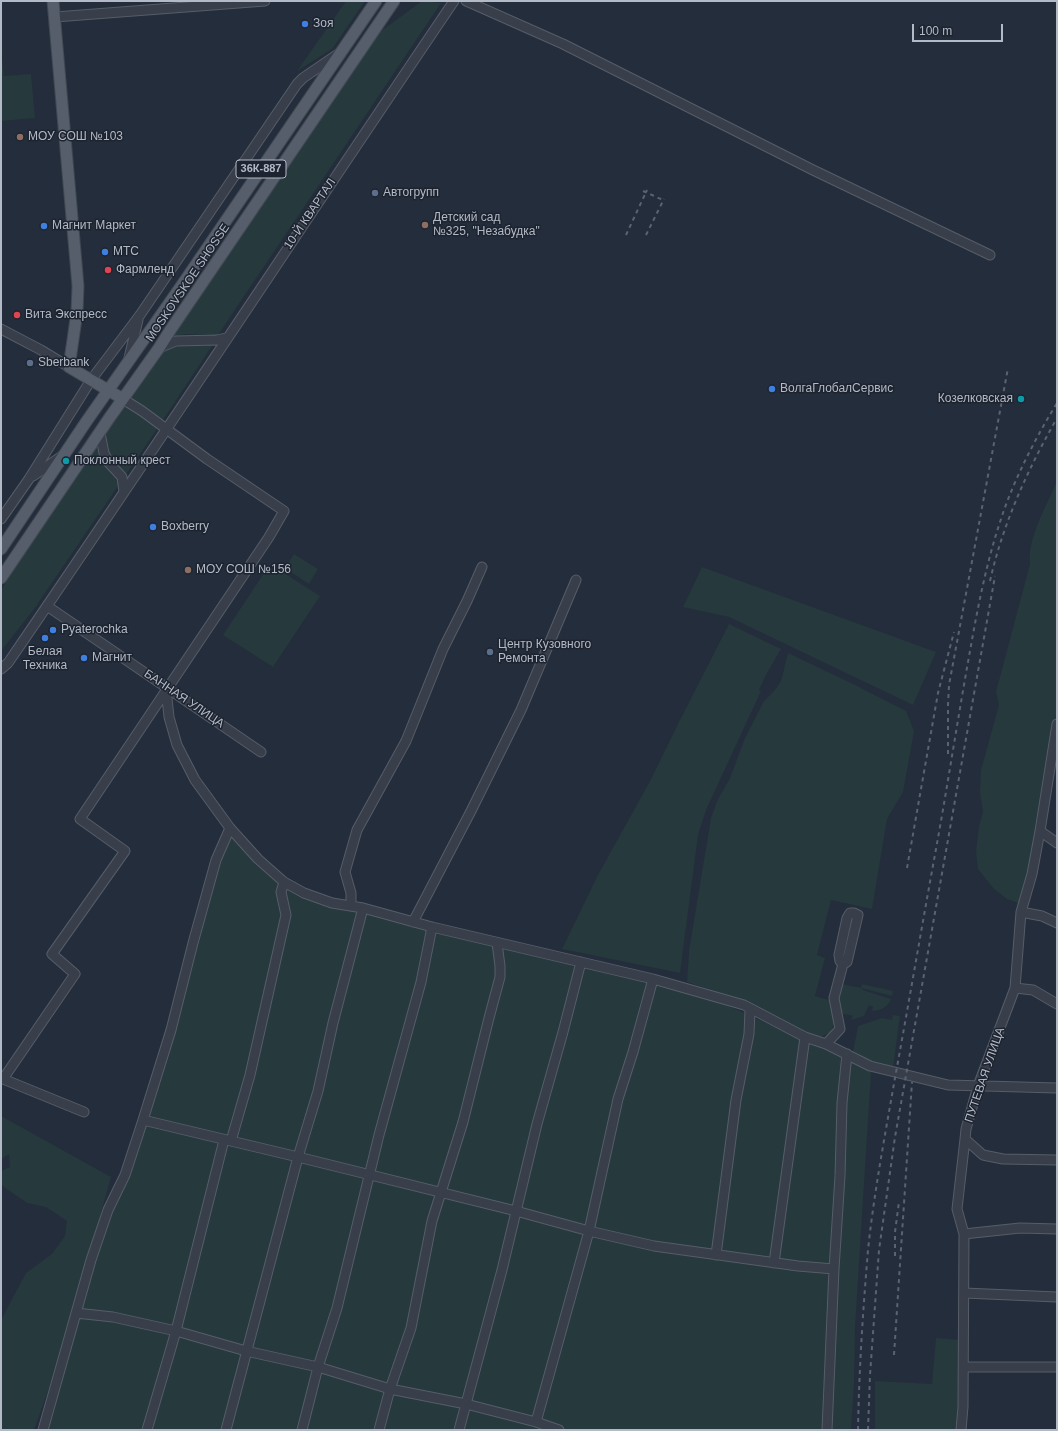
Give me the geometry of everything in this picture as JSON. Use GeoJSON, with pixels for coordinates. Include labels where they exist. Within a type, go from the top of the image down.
{"type":"FeatureCollection","features":[{"type":"Feature","properties":{"kind":"main road"},"geometry":{"type":"LineString","coordinates":[[53,1],[78,286],[77,312],[69,367],[123,399]]}},
{"type":"Feature","properties":{"kind":"main road","name":"MOSKOVSKOE SHOSSE"},"geometry":{"type":"LineString","coordinates":[[1,549],[65,453],[376,1]]}},
{"type":"Feature","properties":{"kind":"main road","name":"MOSKOVSKOE SHOSSE"},"geometry":{"type":"LineString","coordinates":[[1,578],[123,399],[160,348],[171,328],[394,1]]}},
{"type":"Feature","properties":{"kind":"street"},"geometry":{"type":"LineString","coordinates":[[55,17],[265,1]]}},
{"type":"Feature","properties":{"kind":"street","name":"10-Й КВАРТАЛ"},"geometry":{"type":"LineString","coordinates":[[1,669],[8,662],[47,606],[454,1]]}},
{"type":"Feature","properties":{"kind":"street"},"geometry":{"type":"LineString","coordinates":[[466,1],[563,44],[813,170],[990,255]]}},
{"type":"Feature","properties":{"kind":"street"},"geometry":{"type":"LineString","coordinates":[[1,519],[29,479],[91,380],[140,315],[297,84],[303,78],[341,52]]}},
{"type":"Feature","properties":{"kind":"street"},"geometry":{"type":"LineString","coordinates":[[129,361],[140,315]]}},
{"type":"Feature","properties":{"kind":"street"},"geometry":{"type":"LineString","coordinates":[[1,329],[69,367]]}},
{"type":"Feature","properties":{"kind":"street"},"geometry":{"type":"LineString","coordinates":[[160,348],[176,341],[217,340],[226,338]]}},
{"type":"Feature","properties":{"kind":"street"},"geometry":{"type":"LineString","coordinates":[[84,1112],[3,1079],[75,974],[52,954],[124,851],[80,819],[166,688],[260,550],[284,511],[123,399]]}},
{"type":"Feature","properties":{"kind":"street"},"geometry":{"type":"LineString","coordinates":[[100,433],[104,453],[108,463],[122,477],[124,492]]}},
{"type":"Feature","properties":{"kind":"street"},"geometry":{"type":"LineString","coordinates":[[29,479],[65,453]]}},
{"type":"Feature","properties":{"kind":"street"},"geometry":{"type":"LineString","coordinates":[[351,905],[345,872],[357,830],[406,741],[443,649],[468,601],[482,567]]}},
{"type":"Feature","properties":{"kind":"street"},"geometry":{"type":"LineString","coordinates":[[413,922],[471,811],[521,710],[576,580]]}},
{"type":"Feature","properties":{"kind":"street","name":"БАННАЯ УЛИЦА"},"geometry":{"type":"LineString","coordinates":[[47,606],[261,752]]}},
{"type":"Feature","properties":{"kind":"street"},"geometry":{"type":"LineString","coordinates":[[166,688],[169,718],[177,745],[195,780],[230,828],[258,859],[284,882],[304,893],[332,903],[351,905],[432,927],[653,979],[744,1005],[750,1010],[805,1037],[826,1044],[870,1066],[948,1085],[1057,1088]]}},
{"type":"Feature","properties":{"kind":"street","name":"ПУТЕВАЯ УЛИЦА"},"geometry":{"type":"LineString","coordinates":[[961,1430],[964,1367],[964,1234],[957,1209],[966,1129],[978,1086],[1015,988],[1021,912],[1032,874],[1057,724]]}},
{"type":"Feature","properties":{"kind":"street"},"geometry":{"type":"LineString","coordinates":[[43,1430],[91,1260],[108,1210],[125,1176],[171,1030],[194,936],[216,860],[230,828]]}},
{"type":"Feature","properties":{"kind":"street"},"geometry":{"type":"LineString","coordinates":[[1040,831],[1057,842]]}},
{"type":"Feature","properties":{"kind":"street"},"geometry":{"type":"LineString","coordinates":[[147,1430],[176,1331],[227,1141],[250,1075],[286,915],[281,892],[284,882]]}},
{"type":"Feature","properties":{"kind":"street"},"geometry":{"type":"LineString","coordinates":[[226,1430],[237,1393],[246,1351],[298,1157],[318,1091],[333,1023],[363,908]]}},
{"type":"Feature","properties":{"kind":"street"},"geometry":{"type":"LineString","coordinates":[[1021,912],[1042,916],[1057,923]]}},
{"type":"Feature","properties":{"kind":"street"},"geometry":{"type":"LineString","coordinates":[[826,1044],[840,1029],[834,998],[843,964],[847,962],[857,923],[858,915],[854,913],[850,913],[848,918],[839,955],[840,961],[843,964]]}},
{"type":"Feature","properties":{"kind":"street"},"geometry":{"type":"LineString","coordinates":[[302,1430],[318,1367],[337,1308],[369,1175],[421,982],[432,927]]}},
{"type":"Feature","properties":{"kind":"street"},"geometry":{"type":"LineString","coordinates":[[379,1430],[390,1389],[411,1328],[432,1222],[442,1194],[463,1122],[500,977],[497,942]]}},
{"type":"Feature","properties":{"kind":"street"},"geometry":{"type":"LineString","coordinates":[[459,1430],[502,1270],[536,1124],[563,1032],[581,962]]}},
{"type":"Feature","properties":{"kind":"street"},"geometry":{"type":"LineString","coordinates":[[536,1422],[589,1231],[618,1099],[633,1052],[653,979]]}},
{"type":"Feature","properties":{"kind":"street"},"geometry":{"type":"LineString","coordinates":[[1015,988],[1033,990],[1057,1004]]}},
{"type":"Feature","properties":{"kind":"street"},"geometry":{"type":"LineString","coordinates":[[716,1255],[736,1100],[748,1034],[750,1010]]}},
{"type":"Feature","properties":{"kind":"street"},"geometry":{"type":"LineString","coordinates":[[774,1263],[805,1037]]}},
{"type":"Feature","properties":{"kind":"street"},"geometry":{"type":"LineString","coordinates":[[827,1430],[834,1268],[840,1176],[842,1103],[847,1054]]}},
{"type":"Feature","properties":{"kind":"street"},"geometry":{"type":"LineString","coordinates":[[143,1120],[654,1246],[774,1263],[834,1268]]}},
{"type":"Feature","properties":{"kind":"street"},"geometry":{"type":"LineString","coordinates":[[965,1139],[983,1155],[1003,1159],[1057,1160]]}},
{"type":"Feature","properties":{"kind":"street"},"geometry":{"type":"LineString","coordinates":[[964,1234],[1020,1228],[1057,1229]]}},
{"type":"Feature","properties":{"kind":"street"},"geometry":{"type":"LineString","coordinates":[[964,1293],[1057,1296]]}},
{"type":"Feature","properties":{"kind":"street"},"geometry":{"type":"LineString","coordinates":[[76,1313],[113,1317],[176,1331],[246,1351],[318,1367],[390,1389],[466,1404],[536,1422],[559,1430]]}},
{"type":"Feature","properties":{"kind":"street"},"geometry":{"type":"LineString","coordinates":[[964,1367],[1057,1367]]}},
{"type":"Feature","properties":{"kind":"shaded area"},"geometry":{"type":"Polygon","coordinates":[[[346,1],[365,1],[332,49],[297,71],[346,1]]]}},
{"type":"Feature","properties":{"kind":"shaded area"},"geometry":{"type":"Polygon","coordinates":[[[422,1],[441,3],[218,335],[186,334],[166,338],[365,43],[422,1]]]}},
{"type":"Feature","properties":{"kind":"shaded area"},"geometry":{"type":"Polygon","coordinates":[[[1,49],[4,76],[31,74],[35,118],[1,121],[1,49]]]}},
{"type":"Feature","properties":{"kind":"shaded area"},"geometry":{"type":"Polygon","coordinates":[[[214,343],[34,609],[1,651],[1,590],[100,433],[156,353],[170,347],[214,343]]]}},
{"type":"Feature","properties":{"kind":"shaded area"},"geometry":{"type":"Polygon","coordinates":[[[1057,481],[1057,710],[1021,904],[1007,899],[994,889],[978,869],[976,851],[979,826],[983,812],[980,792],[981,770],[999,705],[996,692],[1030,564],[1032,543],[1039,522],[1057,481]]]}},
{"type":"Feature","properties":{"kind":"shaded area"},"geometry":{"type":"Polygon","coordinates":[[[294,554],[318,569],[309,584],[285,568],[294,554]]]}},
{"type":"Feature","properties":{"kind":"shaded area"},"geometry":{"type":"Polygon","coordinates":[[[270,564],[320,596],[273,667],[223,635],[270,564]]]}},
{"type":"Feature","properties":{"kind":"shaded area"},"geometry":{"type":"Polygon","coordinates":[[[702,567],[936,652],[913,705],[729,617],[683,607],[702,567]]]}},
{"type":"Feature","properties":{"kind":"shaded area"},"geometry":{"type":"Polygon","coordinates":[[[729,624],[781,649],[759,690],[761,691],[706,810],[698,835],[680,973],[562,949],[598,875],[650,781],[729,624]]]}},
{"type":"Feature","properties":{"kind":"shaded area"},"geometry":{"type":"Polygon","coordinates":[[[788,653],[906,711],[914,731],[903,792],[887,819],[872,909],[831,900],[817,955],[825,958],[815,996],[832,1001],[834,1023],[831,1032],[821,1037],[810,1035],[742,1000],[687,982],[689,951],[711,818],[718,799],[730,778],[745,738],[764,701],[775,690],[781,681],[788,653]]]}},
{"type":"Feature","properties":{"kind":"shaded area"},"geometry":{"type":"Polygon","coordinates":[[[233,833],[283,885],[411,925],[495,947],[651,983],[711,1000],[738,1010],[809,1043],[824,1048],[872,1072],[855,1327],[851,1430],[44,1430],[77,1316],[218,869],[233,833]]]}},
{"type":"Feature","properties":{"kind":"shaded area"},"geometry":{"type":"Polygon","coordinates":[[[842,984],[861,988],[891,999],[890,1002],[883,1008],[872,1011],[873,1007],[869,1005],[864,1016],[851,1020],[853,1016],[839,1013],[838,996],[842,984]]]}},
{"type":"Feature","properties":{"kind":"shaded area"},"geometry":{"type":"Polygon","coordinates":[[[862,984],[893,991],[892,996],[861,988],[862,984]]]}},
{"type":"Feature","properties":{"kind":"shaded area"},"geometry":{"type":"Polygon","coordinates":[[[893,1015],[900,1016],[893,1068],[875,1064],[853,1052],[858,1026],[882,1018],[892,1020],[893,1015]]]}},
{"type":"Feature","properties":{"kind":"shaded area"},"geometry":{"type":"Polygon","coordinates":[[[1,1116],[111,1177],[50,1385],[34,1430],[1,1430],[1,1320],[26,1273],[52,1254],[65,1236],[67,1221],[46,1207],[27,1203],[1,1185],[1,1171],[10,1167],[9,1154],[1,1159],[1,1116]]]}},
{"type":"Feature","properties":{"kind":"shaded area"},"geometry":{"type":"Polygon","coordinates":[[[936,1338],[961,1340],[957,1430],[875,1430],[875,1381],[932,1384],[936,1338]]]}},
{"type":"Feature","properties":{"kind":"railway"},"geometry":{"type":"LineString","coordinates":[[626,235],[647,190]]}},
{"type":"Feature","properties":{"kind":"railway"},"geometry":{"type":"LineString","coordinates":[[643,191],[663,200]]}},
{"type":"Feature","properties":{"kind":"railway"},"geometry":{"type":"LineString","coordinates":[[646,235],[664,199]]}},
{"type":"Feature","properties":{"kind":"railway"},"geometry":{"type":"LineString","coordinates":[[948,754],[949,685],[1008,368]]}},
{"type":"Feature","properties":{"kind":"railway"},"geometry":{"type":"LineString","coordinates":[[858,1430],[863,1318],[873,1207],[977,613],[985,575],[1007,502],[1030,451],[1057,403]]}},
{"type":"Feature","properties":{"kind":"railway"},"geometry":{"type":"LineString","coordinates":[[990,581],[995,559],[1009,517],[1026,477],[1057,418]]}},
{"type":"Feature","properties":{"kind":"railway"},"geometry":{"type":"LineString","coordinates":[[868,1430],[870,1375],[879,1250],[895,1137],[995,576]]}},
{"type":"Feature","properties":{"kind":"railway"},"geometry":{"type":"LineString","coordinates":[[907,868],[938,693],[954,632]]}},
{"type":"Feature","properties":{"kind":"railway"},"geometry":{"type":"LineString","coordinates":[[894,1355],[912,1082]]}},
{"type":"Feature","properties":{"kind":"railway"},"geometry":{"type":"LineString","coordinates":[[895,1256],[895,1232],[899,1202]]}},
{"type":"Feature","properties":{"kind":"place","name":"Зоя"},"geometry":{"type":"Point","coordinates":[305,24]}},
{"type":"Feature","properties":{"kind":"place","name":"МОУ СОШ №103"},"geometry":{"type":"Point","coordinates":[20,137]}},
{"type":"Feature","properties":{"kind":"place","name":"Автогрупп"},"geometry":{"type":"Point","coordinates":[375,193]}},
{"type":"Feature","properties":{"kind":"place","name":"Детский сад №325, \"Незабудка\""},"geometry":{"type":"Point","coordinates":[425,225]}},
{"type":"Feature","properties":{"kind":"place","name":"Магнит Маркет"},"geometry":{"type":"Point","coordinates":[44,226]}},
{"type":"Feature","properties":{"kind":"place","name":"МТС"},"geometry":{"type":"Point","coordinates":[105,252]}},
{"type":"Feature","properties":{"kind":"place","name":"Фармленд"},"geometry":{"type":"Point","coordinates":[108,270]}},
{"type":"Feature","properties":{"kind":"place","name":"Вита Экспресс"},"geometry":{"type":"Point","coordinates":[17,315]}},
{"type":"Feature","properties":{"kind":"place","name":"Sberbank"},"geometry":{"type":"Point","coordinates":[30,363]}},
{"type":"Feature","properties":{"kind":"place","name":"ВолгаГлобалСервис"},"geometry":{"type":"Point","coordinates":[772,389]}},
{"type":"Feature","properties":{"kind":"place","name":"Козелковская"},"geometry":{"type":"Point","coordinates":[1021,399]}},
{"type":"Feature","properties":{"kind":"place","name":"Поклонный крест"},"geometry":{"type":"Point","coordinates":[66,461]}},
{"type":"Feature","properties":{"kind":"place","name":"Boxberry"},"geometry":{"type":"Point","coordinates":[153,527]}},
{"type":"Feature","properties":{"kind":"place","name":"МОУ СОШ №156"},"geometry":{"type":"Point","coordinates":[188,570]}},
{"type":"Feature","properties":{"kind":"place","name":"Pyaterochka"},"geometry":{"type":"Point","coordinates":[53,630]}},
{"type":"Feature","properties":{"kind":"place","name":"Белая Техника"},"geometry":{"type":"Point","coordinates":[45,638]}},
{"type":"Feature","properties":{"kind":"place","name":"Центр Кузовного Ремонта"},"geometry":{"type":"Point","coordinates":[490,652]}},
{"type":"Feature","properties":{"kind":"place","name":"Магнит"},"geometry":{"type":"Point","coordinates":[84,658]}}]}
